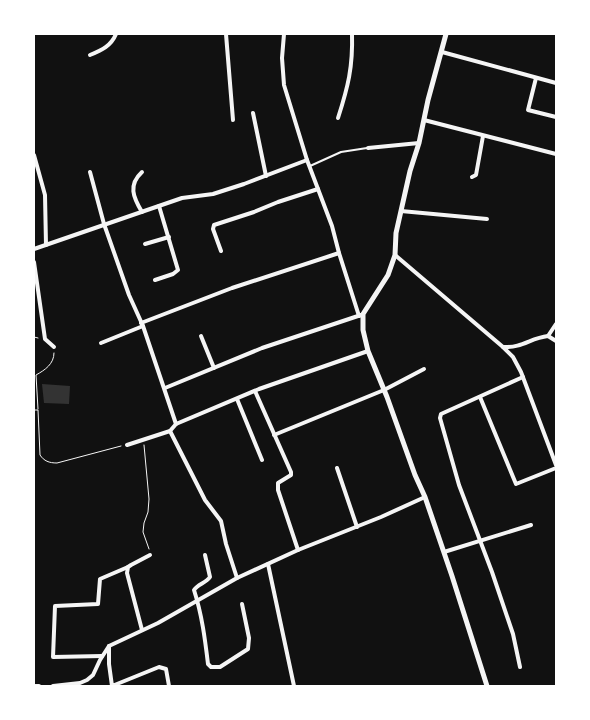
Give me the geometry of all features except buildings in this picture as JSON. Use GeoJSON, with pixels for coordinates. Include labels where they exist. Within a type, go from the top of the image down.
{"type":"FeatureCollection","features":[{"type":"Feature","properties":{"kind":"street"},"geometry":{"type":"LineString","coordinates":[[90,55],[105,49],[113,42],[116,34]]}},
{"type":"Feature","properties":{"kind":"street"},"geometry":{"type":"LineString","coordinates":[[226,34],[232,120]]}},
{"type":"Feature","properties":{"kind":"street"},"geometry":{"type":"LineString","coordinates":[[284,34],[282,58],[284,86],[307,160],[332,226],[339,253],[361,315],[368,351],[425,497],[455,583],[487,686]]}},
{"type":"Feature","properties":{"kind":"street"},"geometry":{"type":"LineString","coordinates":[[338,118],[349,84],[352,56],[352,34]]}},
{"type":"Feature","properties":{"kind":"street"},"geometry":{"type":"LineString","coordinates":[[165,388],[262,348],[361,315],[388,274],[395,255],[396,233],[410,172],[446,34]]}},
{"type":"Feature","properties":{"kind":"street"},"geometry":{"type":"LineString","coordinates":[[442,52],[556,84]]}},
{"type":"Feature","properties":{"kind":"street"},"geometry":{"type":"LineString","coordinates":[[536,78],[528,110],[556,117]]}},
{"type":"Feature","properties":{"kind":"street"},"geometry":{"type":"LineString","coordinates":[[253,113],[266,176]]}},
{"type":"Feature","properties":{"kind":"street"},"geometry":{"type":"LineString","coordinates":[[424,120],[556,154]]}},
{"type":"Feature","properties":{"kind":"street"},"geometry":{"type":"LineString","coordinates":[[472,177],[476,175],[483,136]]}},
{"type":"Feature","properties":{"kind":"street"},"geometry":{"type":"LineString","coordinates":[[368,148],[418,143]]}},
{"type":"Feature","properties":{"kind":"street"},"geometry":{"type":"LineString","coordinates":[[34,155],[45,195],[46,245]]}},
{"type":"Feature","properties":{"kind":"street"},"geometry":{"type":"LineString","coordinates":[[34,249],[182,198],[213,194],[307,160]]}},
{"type":"Feature","properties":{"kind":"street"},"geometry":{"type":"LineString","coordinates":[[90,172],[104,224],[129,295],[142,325],[165,388],[176,424]]}},
{"type":"Feature","properties":{"kind":"street"},"geometry":{"type":"LineString","coordinates":[[142,172],[134,181],[132,188],[142,212]]}},
{"type":"Feature","properties":{"kind":"street"},"geometry":{"type":"LineString","coordinates":[[221,251],[213,229],[214,225],[318,189]]}},
{"type":"Feature","properties":{"kind":"street"},"geometry":{"type":"LineString","coordinates":[[155,280],[173,274],[178,270],[159,206]]}},
{"type":"Feature","properties":{"kind":"street"},"geometry":{"type":"LineString","coordinates":[[401,211],[487,220]]}},
{"type":"Feature","properties":{"kind":"street"},"geometry":{"type":"LineString","coordinates":[[146,244],[169,237]]}},
{"type":"Feature","properties":{"kind":"street"},"geometry":{"type":"LineString","coordinates":[[101,344],[142,325],[232,288],[339,253]]}},
{"type":"Feature","properties":{"kind":"street"},"geometry":{"type":"LineString","coordinates":[[395,255],[513,357],[523,377],[556,465]]}},
{"type":"Feature","properties":{"kind":"street"},"geometry":{"type":"LineString","coordinates":[[34,262],[45,339],[54,347]]}},
{"type":"Feature","properties":{"kind":"street"},"geometry":{"type":"LineString","coordinates":[[548,336],[556,324]]}},
{"type":"Feature","properties":{"kind":"street"},"geometry":{"type":"LineString","coordinates":[[201,336],[214,368]]}},
{"type":"Feature","properties":{"kind":"street"},"geometry":{"type":"LineString","coordinates":[[503,347],[514,347],[541,337],[548,336],[556,341]]}},
{"type":"Feature","properties":{"kind":"street"},"geometry":{"type":"LineString","coordinates":[[127,445],[170,431],[176,424],[255,391],[368,351]]}},
{"type":"Feature","properties":{"kind":"street"},"geometry":{"type":"LineString","coordinates":[[274,435],[384,390],[424,369]]}},
{"type":"Feature","properties":{"kind":"street"},"geometry":{"type":"LineString","coordinates":[[520,667],[513,634],[492,572],[459,485],[440,418],[441,414],[480,398],[523,377]]}},
{"type":"Feature","properties":{"kind":"street"},"geometry":{"type":"LineString","coordinates":[[255,391],[291,472],[289,477],[278,484],[278,490],[298,550]]}},
{"type":"Feature","properties":{"kind":"street"},"geometry":{"type":"LineString","coordinates":[[480,398],[516,484],[556,468]]}},
{"type":"Feature","properties":{"kind":"street"},"geometry":{"type":"LineString","coordinates":[[237,399],[262,460]]}},
{"type":"Feature","properties":{"kind":"street"},"geometry":{"type":"LineString","coordinates":[[170,431],[205,500],[222,521],[226,544],[237,578]]}},
{"type":"Feature","properties":{"kind":"street"},"geometry":{"type":"LineString","coordinates":[[337,468],[357,527]]}},
{"type":"Feature","properties":{"kind":"street"},"geometry":{"type":"LineString","coordinates":[[53,686],[80,683],[87,680],[93,675],[102,656],[109,646],[158,623],[237,578],[298,550],[382,517],[425,497]]}},
{"type":"Feature","properties":{"kind":"street"},"geometry":{"type":"LineString","coordinates":[[444,552],[532,525]]}},
{"type":"Feature","properties":{"kind":"street"},"geometry":{"type":"LineString","coordinates":[[102,656],[53,657],[55,606],[98,604],[100,579],[128,568],[150,555]]}},
{"type":"Feature","properties":{"kind":"street"},"geometry":{"type":"LineString","coordinates":[[205,556],[210,577],[194,589],[198,600],[204,631],[208,664],[215,668],[225,664],[248,649],[250,638],[242,604]]}},
{"type":"Feature","properties":{"kind":"street"},"geometry":{"type":"LineString","coordinates":[[268,564],[293,685]]}},
{"type":"Feature","properties":{"kind":"street"},"geometry":{"type":"LineString","coordinates":[[128,568],[127,573],[142,630]]}},
{"type":"Feature","properties":{"kind":"street"},"geometry":{"type":"LineString","coordinates":[[109,646],[109,664],[112,686],[159,667],[166,668],[169,686]]}},
{"type":"Feature","properties":{"kind":"street"},"geometry":{"type":"LineString","coordinates":[[34,686],[39,686]]}},
{"type":"Feature","properties":{"kind":"lane"},"geometry":{"type":"LineString","coordinates":[[310,166],[341,152],[368,148]]}},
{"type":"Feature","properties":{"kind":"path"},"geometry":{"type":"LineString","coordinates":[[54,347],[54,359],[46,370],[36,375],[40,455],[43,460],[50,463],[57,463],[127,445]]}},
{"type":"Feature","properties":{"kind":"path"},"geometry":{"type":"LineString","coordinates":[[144,440],[149,499],[148,512],[143,532],[150,555]]}},
{"type":"Feature","properties":{"kind":"shaded area"},"geometry":{"type":"Polygon","coordinates":[[[42,384],[70,386],[69,404],[44,403],[42,384]]]}}]}
